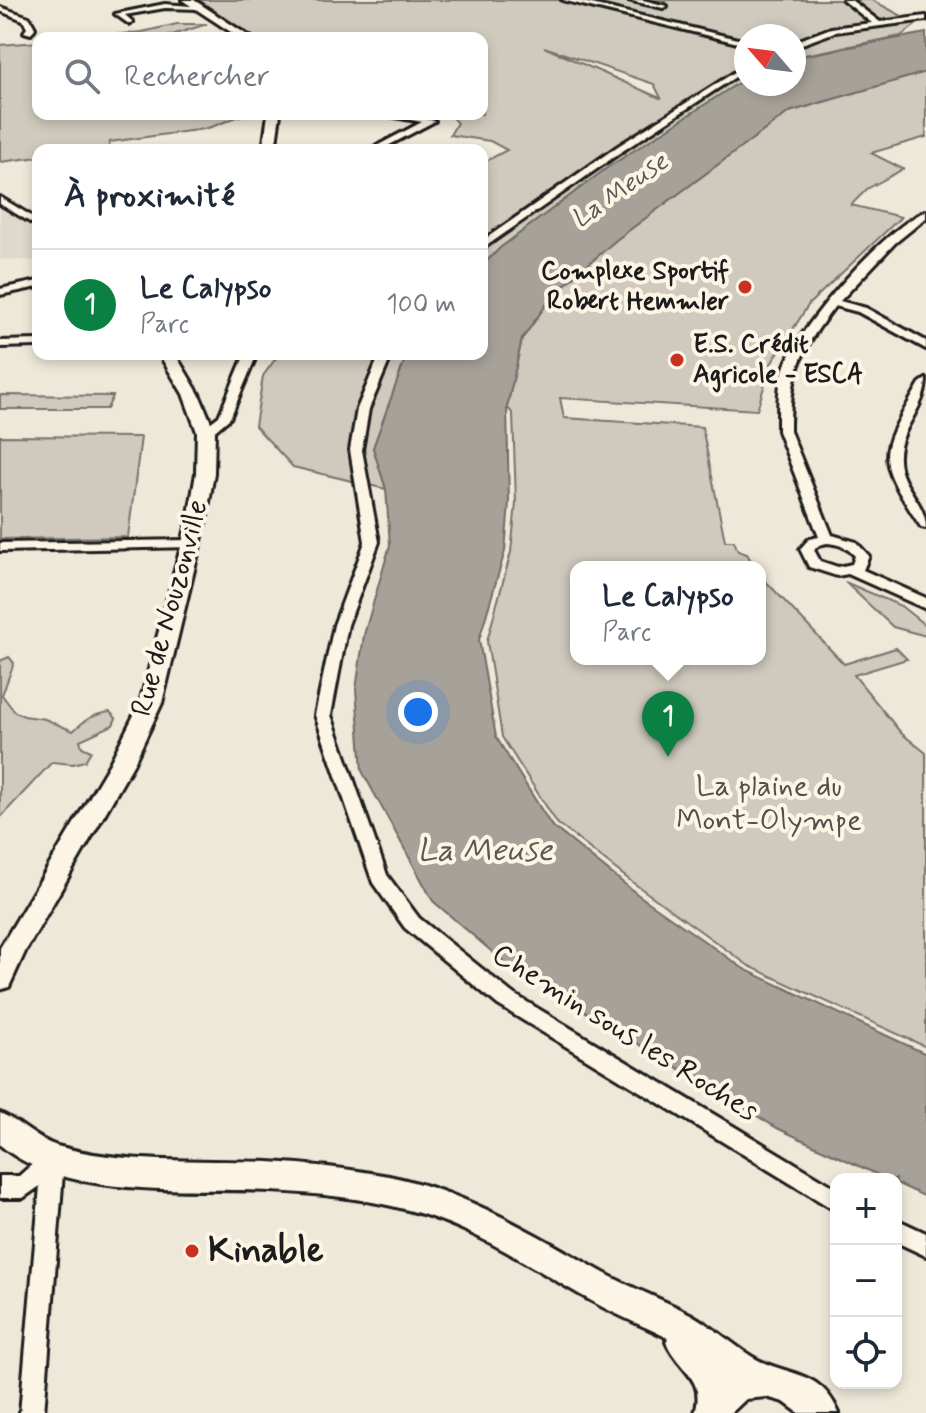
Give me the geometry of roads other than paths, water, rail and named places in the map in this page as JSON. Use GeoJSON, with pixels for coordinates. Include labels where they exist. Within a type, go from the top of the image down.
{"type":"FeatureCollection","features":[{"type":"Feature","properties":{"kind":"main road"},"geometry":{"type":"LineString","coordinates":[[187,0],[238,32]]}},
{"type":"Feature","properties":{"kind":"main road"},"geometry":{"type":"LineString","coordinates":[[270,144],[273,120]]}},
{"type":"Feature","properties":{"kind":"main road","name":"Rue de Nouzonville"},"geometry":{"type":"LineString","coordinates":[[0,979],[13,948],[144,722],[203,481],[206,432],[191,394],[171,360]]}},
{"type":"Feature","properties":{"kind":"main road"},"geometry":{"type":"LineString","coordinates":[[0,1127],[20,1146],[53,1160],[112,1169],[301,1179],[399,1194],[437,1204],[475,1221],[628,1304],[687,1330],[729,1364],[758,1379]]}},
{"type":"Feature","properties":{"kind":"main road"},"geometry":{"type":"LineString","coordinates":[[628,1304],[682,1341],[703,1361],[715,1407]]}},
{"type":"Feature","properties":{"kind":"main road"},"geometry":{"type":"LineString","coordinates":[[715,1407],[738,1384],[758,1379],[779,1381],[797,1388],[822,1413]]}},
{"type":"Feature","properties":{"kind":"street"},"geometry":{"type":"LineString","coordinates":[[569,0],[734,40]]}},
{"type":"Feature","properties":{"kind":"street"},"geometry":{"type":"LineString","coordinates":[[632,0],[663,6]]}},
{"type":"Feature","properties":{"kind":"street"},"geometry":{"type":"LineString","coordinates":[[847,0],[880,25]]}},
{"type":"Feature","properties":{"kind":"street"},"geometry":{"type":"LineString","coordinates":[[129,22],[119,14],[165,6],[199,7]]}},
{"type":"Feature","properties":{"kind":"street"},"geometry":{"type":"LineString","coordinates":[[0,9],[26,19],[31,28],[28,32]]}},
{"type":"Feature","properties":{"kind":"street"},"geometry":{"type":"LineString","coordinates":[[806,40],[834,30],[926,18]]}},
{"type":"Feature","properties":{"kind":"street"},"geometry":{"type":"LineString","coordinates":[[488,242],[621,148],[734,75]]}},
{"type":"Feature","properties":{"kind":"street"},"geometry":{"type":"LineString","coordinates":[[385,144],[431,121],[424,120]]}},
{"type":"Feature","properties":{"kind":"street"},"geometry":{"type":"LineString","coordinates":[[0,200],[32,220]]}},
{"type":"Feature","properties":{"kind":"street"},"geometry":{"type":"LineString","coordinates":[[827,539],[784,431],[783,416],[791,364],[832,302],[873,260],[926,214]]}},
{"type":"Feature","properties":{"kind":"street"},"geometry":{"type":"LineString","coordinates":[[0,292],[32,285]]}},
{"type":"Feature","properties":{"kind":"street"},"geometry":{"type":"LineString","coordinates":[[832,302],[862,310],[926,346]]}},
{"type":"Feature","properties":{"kind":"street"},"geometry":{"type":"LineString","coordinates":[[0,344],[32,343]]}},
{"type":"Feature","properties":{"kind":"street"},"geometry":{"type":"LineString","coordinates":[[206,432],[224,418],[248,360]]}},
{"type":"Feature","properties":{"kind":"street","name":"Chemin sous les Roches"},"geometry":{"type":"LineString","coordinates":[[383,360],[363,409],[356,450],[372,542],[341,625],[323,715],[379,878],[412,923],[505,999],[830,1196]]}},
{"type":"Feature","properties":{"kind":"street"},"geometry":{"type":"LineString","coordinates":[[926,383],[896,441],[892,456],[894,470],[926,524]]}},
{"type":"Feature","properties":{"kind":"street"},"geometry":{"type":"LineString","coordinates":[[851,570],[861,562],[859,551],[845,542],[827,539],[807,549],[809,559],[829,571],[851,570],[926,604]]}},
{"type":"Feature","properties":{"kind":"street"},"geometry":{"type":"LineString","coordinates":[[0,547],[189,544]]}},
{"type":"Feature","properties":{"kind":"street"},"geometry":{"type":"LineString","coordinates":[[0,1187],[23,1187],[53,1160]]}},
{"type":"Feature","properties":{"kind":"street"},"geometry":{"type":"LineString","coordinates":[[32,1413],[53,1160]]}},
{"type":"Feature","properties":{"kind":"street"},"geometry":{"type":"LineString","coordinates":[[902,1233],[926,1245]]}},
{"type":"Feature","properties":{"kind":"water","name":"La Meuse"},"geometry":{"type":"Polygon","coordinates":[[[926,33],[926,72],[789,112],[616,240],[553,295],[522,339],[507,407],[509,503],[505,551],[479,640],[496,737],[551,825],[637,894],[744,969],[926,1054],[926,1197],[902,1186],[902,1173],[874,1173],[777,1128],[505,963],[433,901],[362,771],[356,689],[364,635],[390,545],[386,489],[373,448],[405,360],[488,360],[488,260],[607,168],[734,86],[734,96],[806,96],[806,55],[926,33]]]}},
{"type":"Feature","properties":{"kind":"place","name":"Complexe Sportif Robert Hemmler"},"geometry":{"type":"Point","coordinates":[745,287]}},
{"type":"Feature","properties":{"kind":"place","name":"E.S. Crédit Agricole - ESCA"},"geometry":{"type":"Point","coordinates":[677,360]}},
{"type":"Feature","properties":{"kind":"place","name":"Le Calypso"},"geometry":{"type":"Point","coordinates":[668,757]}},
{"type":"Feature","properties":{"kind":"place","name":"Kinable"},"geometry":{"type":"Point","coordinates":[192,1251]}},
{"type":"Feature","properties":{"kind":"park label","name":"La plaine du Mont-Olympe"},"geometry":{"type":"Point","coordinates":[769,803]}}]}
